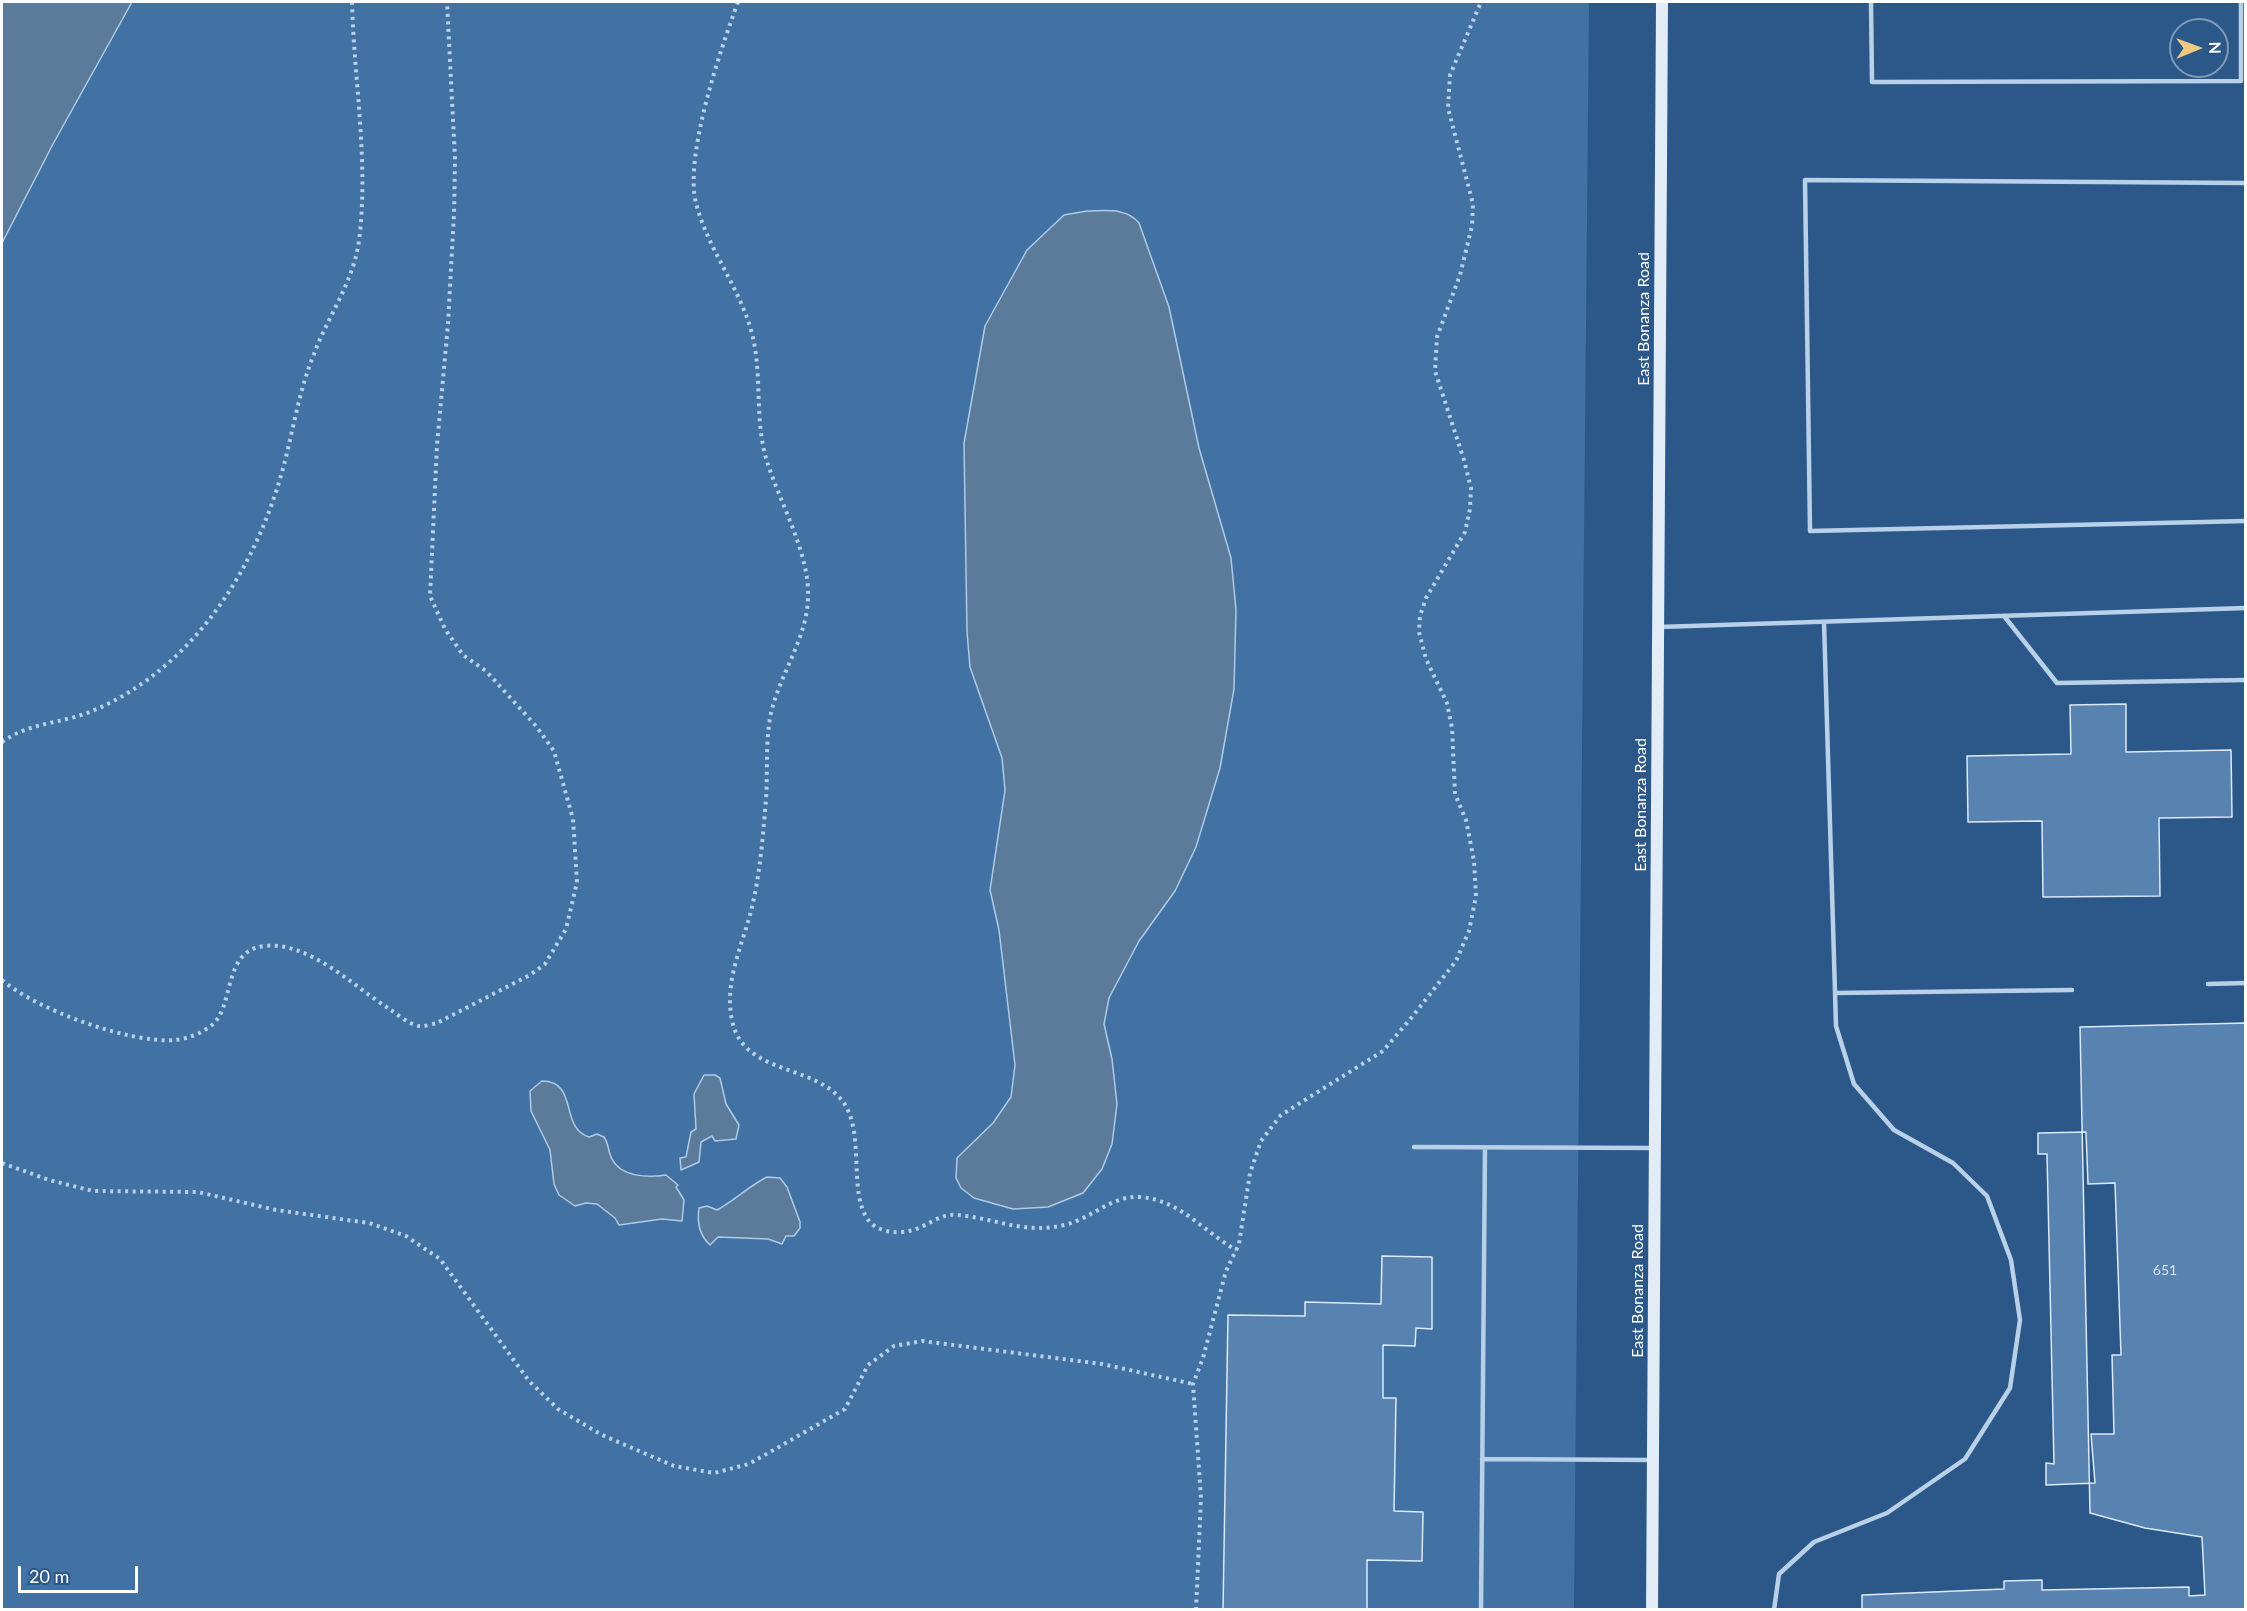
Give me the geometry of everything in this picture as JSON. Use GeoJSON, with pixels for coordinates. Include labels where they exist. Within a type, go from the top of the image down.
{"type":"FeatureCollection","features":[{"type":"Feature","properties":{"kind":"main road","name":"East Bonanza Road"},"geometry":{"type":"LineString","coordinates":[[1652,1610],[1662,2]]}},
{"type":"Feature","properties":{"kind":"lane"},"geometry":{"type":"LineString","coordinates":[[1871,2],[1872,82],[2241,81],[2241,2]]}},
{"type":"Feature","properties":{"kind":"lane"},"geometry":{"type":"LineString","coordinates":[[2246,183],[1805,180],[1810,531],[2246,521]]}},
{"type":"Feature","properties":{"kind":"lane"},"geometry":{"type":"LineString","coordinates":[[1659,627],[2246,608]]}},
{"type":"Feature","properties":{"kind":"lane"},"geometry":{"type":"LineString","coordinates":[[2004,616],[2057,682],[2246,680]]}},
{"type":"Feature","properties":{"kind":"lane"},"geometry":{"type":"LineString","coordinates":[[1774,1610],[1779,1574],[1814,1542],[1887,1513],[1965,1459],[2010,1388],[2020,1320],[2012,1260],[1987,1196],[1953,1163],[1894,1130],[1854,1084],[1836,1026],[1824,622]]}},
{"type":"Feature","properties":{"kind":"lane"},"geometry":{"type":"LineString","coordinates":[[2208,984],[2246,983]]}},
{"type":"Feature","properties":{"kind":"lane"},"geometry":{"type":"LineString","coordinates":[[1836,993],[2072,990]]}},
{"type":"Feature","properties":{"kind":"lane"},"geometry":{"type":"LineString","coordinates":[[1414,1147],[1655,1148]]}},
{"type":"Feature","properties":{"kind":"lane"},"geometry":{"type":"LineString","coordinates":[[1481,1610],[1485,1148]]}},
{"type":"Feature","properties":{"kind":"lane"},"geometry":{"type":"LineString","coordinates":[[1482,1459],[1653,1460]]}},
{"type":"Feature","properties":{"kind":"path"},"geometry":{"type":"LineString","coordinates":[[2,742],[24,729],[99,708],[142,684],[182,651],[199,632],[218,609],[252,552],[279,481],[304,380],[314,353],[344,291],[358,243],[363,177],[353,55],[352,2]]}},
{"type":"Feature","properties":{"kind":"path"},"geometry":{"type":"LineString","coordinates":[[2,980],[27,999],[98,1027],[152,1040],[174,1041],[186,1039],[213,1024],[240,959],[263,946],[277,947],[297,951],[318,961],[402,1018],[420,1026],[437,1023],[530,975],[545,964],[567,929],[577,882],[576,848],[573,819],[554,751],[536,726],[486,671],[463,655],[445,629],[430,596],[437,446],[448,324],[454,214],[455,159],[447,2]]}},
{"type":"Feature","properties":{"kind":"path"},"geometry":{"type":"LineString","coordinates":[[738,2],[708,99],[699,142],[695,200],[752,331],[757,356],[761,434],[765,455],[796,541],[808,592],[808,605],[799,639],[772,709],[767,740],[766,795],[753,905],[738,952],[729,999],[737,1036],[756,1056],[822,1083],[843,1101],[851,1122],[862,1205],[870,1222],[885,1231],[905,1232],[942,1216],[957,1215],[1004,1226],[1054,1227],[1089,1216],[1124,1197],[1136,1197],[1156,1199],[1177,1206],[1236,1250]]}},
{"type":"Feature","properties":{"kind":"path"},"geometry":{"type":"LineString","coordinates":[[1196,1610],[1201,1498],[1193,1384],[1203,1358],[1226,1271],[1236,1250],[1245,1212],[1250,1173],[1261,1141],[1281,1115],[1383,1051],[1456,961],[1469,931],[1476,896],[1474,861],[1466,820],[1455,794],[1452,728],[1447,704],[1426,659],[1419,632],[1420,616],[1426,598],[1465,532],[1470,508],[1471,488],[1464,460],[1435,370],[1437,337],[1460,275],[1472,226],[1473,204],[1448,108],[1450,75],[1481,2]]}},
{"type":"Feature","properties":{"kind":"path"},"geometry":{"type":"LineString","coordinates":[[2,1163],[49,1180],[93,1191],[198,1192],[276,1210],[369,1223],[406,1236],[440,1259],[529,1381],[558,1409],[603,1435],[674,1466],[714,1473],[749,1464],[844,1409],[868,1365],[894,1347],[922,1341],[1102,1364],[1193,1384]]}},
{"type":"Feature","properties":{"kind":"shaded area"},"geometry":{"type":"Polygon","coordinates":[[[2,2],[1589,2],[1574,1609],[2,1610],[2,2]]]}},
{"type":"Feature","properties":{"kind":"shaded area"},"geometry":{"type":"Polygon","coordinates":[[[2,2],[132,2],[53,144],[2,243],[2,2]]]}},
{"type":"Feature","properties":{"kind":"shaded area"},"geometry":{"type":"Polygon","coordinates":[[[1087,211],[1122,212],[1139,223],[1169,307],[1199,448],[1231,558],[1236,610],[1234,689],[1220,768],[1196,847],[1175,891],[1139,941],[1109,998],[1104,1024],[1112,1059],[1117,1104],[1112,1144],[1102,1169],[1083,1193],[1048,1207],[1013,1209],[974,1198],[961,1188],[956,1178],[957,1158],[993,1123],[1011,1097],[1015,1065],[999,930],[990,890],[1005,790],[1002,758],[970,667],[967,632],[964,443],[985,326],[1027,250],[1064,215],[1087,211]]]}},
{"type":"Feature","properties":{"kind":"shaded area"},"geometry":{"type":"Polygon","coordinates":[[[704,1075],[715,1075],[720,1078],[726,1104],[739,1125],[736,1139],[715,1141],[712,1136],[701,1142],[699,1162],[681,1170],[680,1158],[686,1157],[691,1132],[696,1129],[694,1094],[704,1075]]]}},
{"type":"Feature","properties":{"kind":"shaded area"},"geometry":{"type":"Polygon","coordinates":[[[542,1081],[553,1083],[561,1088],[574,1124],[580,1132],[589,1137],[597,1134],[604,1137],[612,1159],[622,1170],[643,1176],[666,1175],[678,1185],[676,1187],[684,1200],[682,1221],[662,1219],[619,1225],[615,1218],[597,1204],[586,1203],[575,1206],[559,1195],[554,1184],[550,1150],[531,1111],[530,1091],[542,1081]]]}},
{"type":"Feature","properties":{"kind":"shaded area"},"geometry":{"type":"Polygon","coordinates":[[[767,1177],[780,1178],[787,1187],[800,1222],[800,1228],[794,1236],[786,1236],[782,1244],[768,1239],[718,1237],[710,1245],[700,1228],[699,1208],[707,1206],[717,1210],[767,1177]]]}},
{"type":"Feature","properties":{"kind":"building"},"geometry":{"type":"Polygon","coordinates":[[[2126,704],[2126,752],[2231,750],[2232,817],[2159,818],[2160,896],[2043,897],[2042,821],[1968,822],[1967,756],[2071,754],[2070,705],[2126,704]]]}},
{"type":"Feature","properties":{"kind":"building"},"geometry":{"type":"Polygon","coordinates":[[[2246,1023],[2246,1610],[1862,1610],[1862,1595],[2004,1589],[2004,1581],[2042,1580],[2042,1590],[2189,1587],[2189,1596],[2205,1595],[2202,1537],[2145,1528],[2090,1513],[2080,1027],[2246,1023]]]}},
{"type":"Feature","properties":{"kind":"building"},"geometry":{"type":"Polygon","coordinates":[[[2086,1132],[2088,1184],[2115,1183],[2121,1355],[2112,1355],[2114,1434],[2091,1434],[2095,1483],[2046,1485],[2046,1463],[2054,1464],[2047,1154],[2038,1154],[2038,1133],[2086,1132]]]}},
{"type":"Feature","properties":{"kind":"building"},"geometry":{"type":"Polygon","coordinates":[[[1382,1256],[1432,1257],[1432,1329],[1416,1328],[1415,1346],[1383,1345],[1383,1398],[1396,1398],[1394,1511],[1423,1512],[1422,1561],[1367,1560],[1367,1610],[1223,1610],[1228,1315],[1305,1316],[1305,1302],[1381,1304],[1382,1256]]]}}]}
